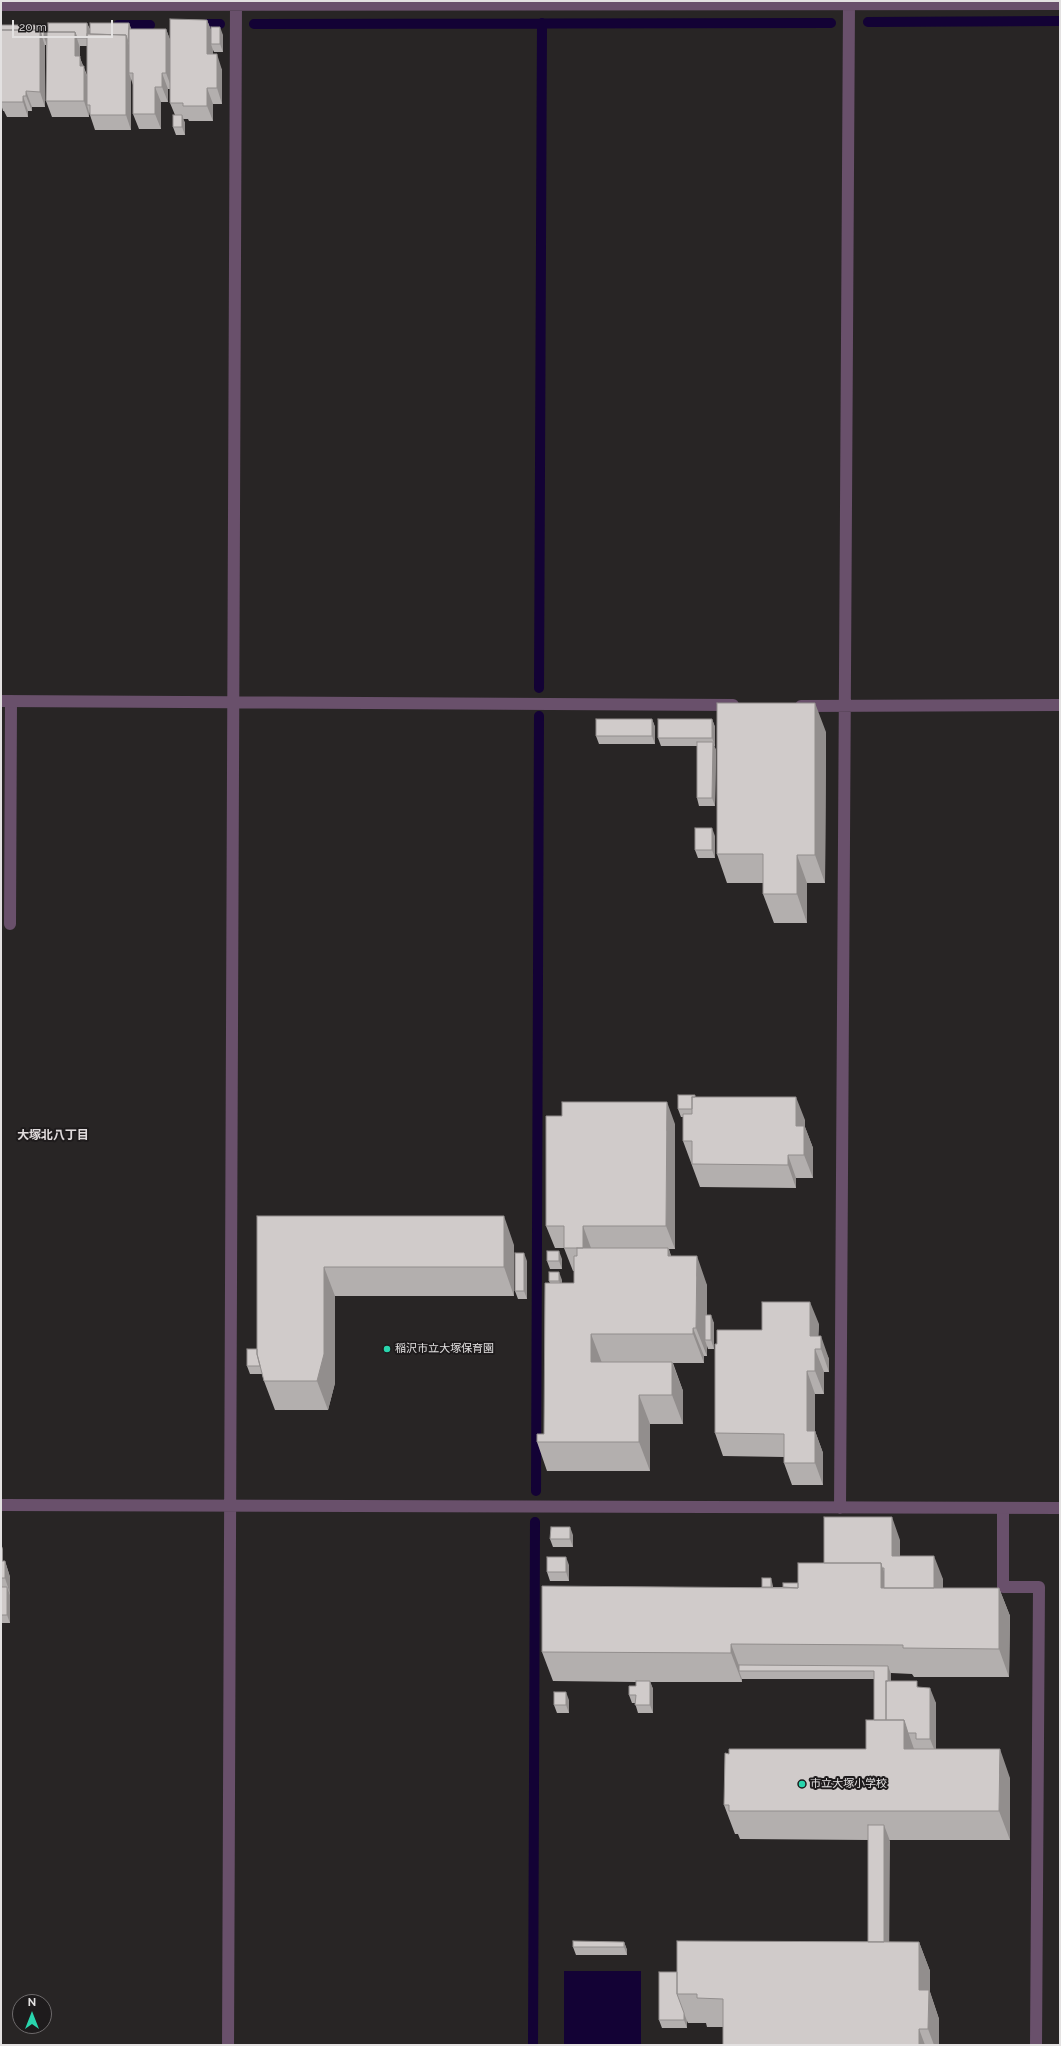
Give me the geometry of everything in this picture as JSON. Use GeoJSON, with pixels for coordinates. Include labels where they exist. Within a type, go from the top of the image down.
{"type":"FeatureCollection","features":[{"type":"Feature","properties":{"kind":"street"},"geometry":{"type":"LineString","coordinates":[[1,5],[90,3],[477,2],[849,4],[864,2],[1060,4]]}},
{"type":"Feature","properties":{"kind":"street"},"geometry":{"type":"LineString","coordinates":[[228,2045],[236,3]]}},
{"type":"Feature","properties":{"kind":"street"},"geometry":{"type":"LineString","coordinates":[[840,1508],[849,4]]}},
{"type":"Feature","properties":{"kind":"street"},"geometry":{"type":"LineString","coordinates":[[10,924],[6,701],[741,705]]}},
{"type":"Feature","properties":{"kind":"street"},"geometry":{"type":"LineString","coordinates":[[789,706],[1060,705]]}},
{"type":"Feature","properties":{"kind":"street"},"geometry":{"type":"LineString","coordinates":[[1,1505],[1060,1508]]}},
{"type":"Feature","properties":{"kind":"street"},"geometry":{"type":"LineString","coordinates":[[1003,1508],[1003,1587],[1039,1587],[1036,2045]]}},
{"type":"Feature","properties":{"kind":"shaded area"},"geometry":{"type":"Polygon","coordinates":[[[564,1971],[641,1971],[641,2045],[564,2045],[564,1971]]]}},
{"type":"Feature","properties":{"kind":"building"},"geometry":{"type":"Polygon","coordinates":[[[170,19],[207,20],[207,54],[217,54],[217,88],[207,88],[207,106],[183,106],[183,103],[170,103],[170,19]]]}},
{"type":"Feature","properties":{"kind":"building"},"geometry":{"type":"Polygon","coordinates":[[[48,23],[87,23],[87,38],[77,38],[75,32],[48,32],[48,23]]]}},
{"type":"Feature","properties":{"kind":"building"},"geometry":{"type":"Polygon","coordinates":[[[90,23],[129,23],[128,42],[126,35],[90,34],[90,23]]]}},
{"type":"Feature","properties":{"kind":"building"},"geometry":{"type":"Polygon","coordinates":[[[1,25],[44,25],[44,37],[42,37],[40,30],[1,30],[1,25]]]}},
{"type":"Feature","properties":{"kind":"building"},"geometry":{"type":"Polygon","coordinates":[[[211,27],[220,27],[220,44],[211,44],[211,27]]]}},
{"type":"Feature","properties":{"kind":"building"},"geometry":{"type":"Polygon","coordinates":[[[129,29],[166,29],[166,73],[162,73],[162,87],[155,87],[155,114],[133,114],[133,73],[129,73],[129,29]]]}},
{"type":"Feature","properties":{"kind":"building"},"geometry":{"type":"Polygon","coordinates":[[[1,30],[40,30],[40,92],[26,91],[26,96],[23,96],[23,102],[1,102],[1,30]]]}},
{"type":"Feature","properties":{"kind":"building"},"geometry":{"type":"Polygon","coordinates":[[[47,32],[75,32],[75,56],[80,56],[80,66],[84,66],[84,101],[46,101],[47,32]]]}},
{"type":"Feature","properties":{"kind":"building"},"geometry":{"type":"Polygon","coordinates":[[[87,34],[126,35],[126,115],[90,115],[90,105],[87,105],[87,34]]]}},
{"type":"Feature","properties":{"kind":"building"},"geometry":{"type":"Polygon","coordinates":[[[173,115],[182,115],[182,127],[173,127],[173,115]]]}},
{"type":"Feature","properties":{"kind":"building"},"geometry":{"type":"Polygon","coordinates":[[[717,703],[815,703],[815,855],[797,855],[797,894],[763,894],[763,854],[717,854],[717,703]]]}},
{"type":"Feature","properties":{"kind":"building"},"geometry":{"type":"Polygon","coordinates":[[[596,719],[652,719],[652,736],[596,736],[596,719]]]}},
{"type":"Feature","properties":{"kind":"building"},"geometry":{"type":"Polygon","coordinates":[[[658,719],[712,719],[712,738],[658,738],[658,719]]]}},
{"type":"Feature","properties":{"kind":"building"},"geometry":{"type":"Polygon","coordinates":[[[697,742],[713,742],[712,798],[697,798],[697,742]]]}},
{"type":"Feature","properties":{"kind":"building"},"geometry":{"type":"Polygon","coordinates":[[[695,828],[712,828],[712,850],[695,850],[695,828]]]}},
{"type":"Feature","properties":{"kind":"building"},"geometry":{"type":"Polygon","coordinates":[[[678,1095],[695,1095],[695,1097],[692,1097],[692,1109],[678,1109],[678,1095]]]}},
{"type":"Feature","properties":{"kind":"building"},"geometry":{"type":"Polygon","coordinates":[[[692,1097],[796,1097],[796,1126],[804,1126],[804,1155],[788,1155],[788,1165],[692,1164],[692,1141],[683,1141],[683,1114],[692,1114],[692,1097]]]}},
{"type":"Feature","properties":{"kind":"building"},"geometry":{"type":"Polygon","coordinates":[[[562,1102],[667,1102],[666,1226],[583,1226],[583,1248],[564,1248],[564,1226],[546,1226],[546,1116],[562,1116],[562,1102]]]}},
{"type":"Feature","properties":{"kind":"building"},"geometry":{"type":"Polygon","coordinates":[[[257,1216],[504,1216],[504,1267],[324,1267],[324,1354],[317,1381],[264,1381],[257,1354],[257,1216]]]}},
{"type":"Feature","properties":{"kind":"building"},"geometry":{"type":"Polygon","coordinates":[[[577,1248],[668,1248],[668,1256],[697,1256],[696,1328],[693,1328],[693,1334],[591,1334],[591,1362],[672,1362],[672,1395],[639,1395],[639,1442],[537,1442],[537,1434],[544,1434],[545,1283],[574,1283],[574,1256],[577,1256],[577,1248]]]}},
{"type":"Feature","properties":{"kind":"building"},"geometry":{"type":"Polygon","coordinates":[[[547,1251],[559,1251],[559,1261],[547,1261],[547,1251]]]}},
{"type":"Feature","properties":{"kind":"building"},"geometry":{"type":"Polygon","coordinates":[[[515,1253],[524,1253],[524,1291],[515,1291],[515,1253]]]}},
{"type":"Feature","properties":{"kind":"building"},"geometry":{"type":"Polygon","coordinates":[[[549,1272],[559,1272],[559,1281],[549,1281],[549,1272]]]}},
{"type":"Feature","properties":{"kind":"building"},"geometry":{"type":"Polygon","coordinates":[[[762,1302],[810,1302],[810,1336],[821,1336],[821,1349],[815,1349],[815,1371],[807,1371],[807,1431],[815,1431],[815,1463],[784,1463],[784,1434],[715,1433],[715,1344],[717,1344],[717,1330],[762,1330],[762,1302]]]}},
{"type":"Feature","properties":{"kind":"building"},"geometry":{"type":"Polygon","coordinates":[[[705,1315],[711,1315],[711,1340],[705,1340],[705,1315]]]}},
{"type":"Feature","properties":{"kind":"building"},"geometry":{"type":"Polygon","coordinates":[[[247,1349],[257,1349],[260,1366],[247,1366],[247,1349]]]}},
{"type":"Feature","properties":{"kind":"building"},"geometry":{"type":"Polygon","coordinates":[[[824,1517],[892,1517],[892,1556],[934,1556],[934,1588],[884,1588],[884,1568],[882,1568],[881,1563],[824,1563],[824,1517]]]}},
{"type":"Feature","properties":{"kind":"building"},"geometry":{"type":"Polygon","coordinates":[[[551,1527],[570,1527],[570,1539],[550,1539],[551,1527]]]}},
{"type":"Feature","properties":{"kind":"building"},"geometry":{"type":"Polygon","coordinates":[[[547,1557],[566,1557],[566,1572],[547,1572],[547,1557]]]}},
{"type":"Feature","properties":{"kind":"building"},"geometry":{"type":"Polygon","coordinates":[[[1,1561],[5,1561],[5,1578],[1,1578],[1,1561]]]}},
{"type":"Feature","properties":{"kind":"building"},"geometry":{"type":"Polygon","coordinates":[[[798,1563],[881,1563],[881,1588],[999,1588],[999,1649],[903,1648],[903,1645],[731,1644],[731,1653],[542,1652],[542,1586],[798,1588],[798,1563]]]}},
{"type":"Feature","properties":{"kind":"building"},"geometry":{"type":"Polygon","coordinates":[[[762,1578],[771,1578],[771,1587],[762,1587],[762,1578]]]}},
{"type":"Feature","properties":{"kind":"building"},"geometry":{"type":"Polygon","coordinates":[[[783,1583],[798,1583],[798,1588],[783,1587],[783,1583]]]}},
{"type":"Feature","properties":{"kind":"building"},"geometry":{"type":"Polygon","coordinates":[[[1,1587],[7,1587],[7,1615],[1,1615],[1,1587]]]}},
{"type":"Feature","properties":{"kind":"building"},"geometry":{"type":"Polygon","coordinates":[[[739,1665],[888,1666],[888,1681],[886,1681],[886,1720],[874,1720],[874,1671],[739,1671],[739,1665]]]}},
{"type":"Feature","properties":{"kind":"building"},"geometry":{"type":"Polygon","coordinates":[[[636,1681],[650,1681],[650,1705],[635,1705],[636,1695],[629,1695],[629,1686],[636,1686],[636,1681]]]}},
{"type":"Feature","properties":{"kind":"building"},"geometry":{"type":"Polygon","coordinates":[[[886,1681],[917,1681],[917,1687],[930,1688],[930,1739],[916,1739],[916,1733],[908,1733],[904,1720],[886,1720],[886,1681]]]}},
{"type":"Feature","properties":{"kind":"building"},"geometry":{"type":"Polygon","coordinates":[[[554,1692],[566,1692],[566,1705],[554,1705],[554,1692]]]}},
{"type":"Feature","properties":{"kind":"building"},"geometry":{"type":"Polygon","coordinates":[[[866,1720],[904,1720],[904,1749],[1000,1749],[999,1811],[729,1811],[729,1805],[724,1805],[725,1753],[729,1754],[729,1749],[866,1749],[866,1720]]]}},
{"type":"Feature","properties":{"kind":"building"},"geometry":{"type":"Polygon","coordinates":[[[868,1825],[884,1825],[884,1942],[868,1942],[868,1825]]]}},
{"type":"Feature","properties":{"kind":"building"},"geometry":{"type":"Polygon","coordinates":[[[573,1941],[624,1942],[624,1947],[573,1947],[573,1941]]]}},
{"type":"Feature","properties":{"kind":"building"},"geometry":{"type":"Polygon","coordinates":[[[677,1941],[919,1942],[919,1990],[929,1990],[928,2029],[919,2029],[919,2045],[723,2045],[723,1999],[697,1998],[697,1994],[677,1994],[677,1941]]]}},
{"type":"Feature","properties":{"kind":"building"},"geometry":{"type":"Polygon","coordinates":[[[659,1972],[677,1972],[677,1994],[684,2013],[684,2020],[659,2020],[659,1972]]]}},
{"type":"Feature","properties":{"kind":"waterway"},"geometry":{"type":"LineString","coordinates":[[868,22],[1060,21]]}},
{"type":"Feature","properties":{"kind":"waterway"},"geometry":{"type":"LineString","coordinates":[[539,688],[542,23]]}},
{"type":"Feature","properties":{"kind":"waterway"},"geometry":{"type":"LineString","coordinates":[[254,24],[831,23]]}},
{"type":"Feature","properties":{"kind":"waterway"},"geometry":{"type":"LineString","coordinates":[[207,24],[220,24]]}},
{"type":"Feature","properties":{"kind":"waterway"},"geometry":{"type":"LineString","coordinates":[[118,25],[150,25]]}},
{"type":"Feature","properties":{"kind":"waterway"},"geometry":{"type":"LineString","coordinates":[[536,1491],[539,716]]}},
{"type":"Feature","properties":{"kind":"waterway"},"geometry":{"type":"LineString","coordinates":[[533,2045],[535,1522]]}},
{"type":"Feature","properties":{"kind":"place","name":"稲沢市立大塚保育園"},"geometry":{"type":"Point","coordinates":[387,1349]}},
{"type":"Feature","properties":{"kind":"place","name":"市立大塚小学校"},"geometry":{"type":"Point","coordinates":[802,1784]}},
{"type":"Feature","properties":{"kind":"district","name":"大塚北八丁目"},"geometry":{"type":"Point","coordinates":[53,1135]}}]}
